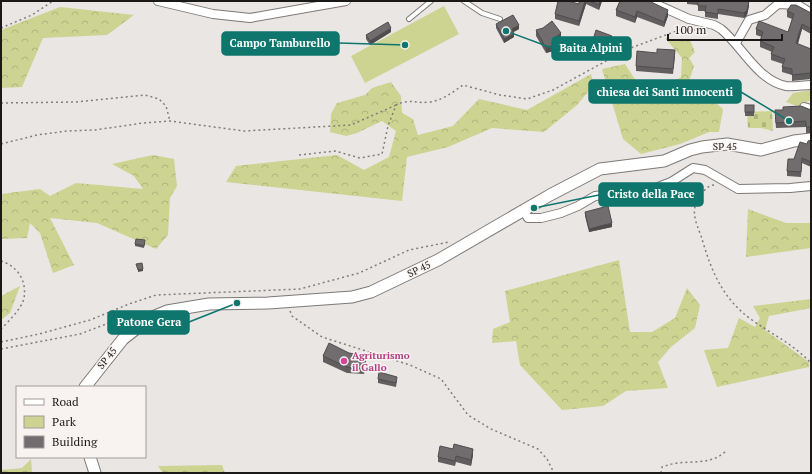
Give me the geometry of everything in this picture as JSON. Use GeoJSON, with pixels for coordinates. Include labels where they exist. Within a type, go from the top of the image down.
{"type":"FeatureCollection","features":[{"type":"Feature","properties":{"kind":"street"},"geometry":{"type":"LineString","coordinates":[[158,1],[213,14],[250,18],[346,1]]}},
{"type":"Feature","properties":{"kind":"street"},"geometry":{"type":"LineString","coordinates":[[649,1],[689,19],[714,25],[727,34],[764,75],[786,86],[811,85]]}},
{"type":"Feature","properties":{"kind":"street"},"geometry":{"type":"LineString","coordinates":[[736,43],[749,20],[765,15],[778,4],[798,3],[811,12]]}},
{"type":"Feature","properties":{"kind":"street"},"geometry":{"type":"LineString","coordinates":[[796,86],[811,80]]}},
{"type":"Feature","properties":{"kind":"street","name":"SP 45"},"geometry":{"type":"LineString","coordinates":[[86,386],[123,339],[145,321],[167,311],[188,306],[209,304],[288,302],[352,297],[371,292],[438,260],[600,168],[664,161],[690,150],[702,147],[728,144],[761,150],[794,141],[811,139]]}},
{"type":"Feature","properties":{"kind":"street"},"geometry":{"type":"LineString","coordinates":[[524,210],[528,218],[541,218],[578,206],[595,196],[653,189],[671,182],[693,168],[705,170],[738,189],[811,186]]}},
{"type":"Feature","properties":{"kind":"street"},"geometry":{"type":"LineString","coordinates":[[90,458],[95,473]]}},
{"type":"Feature","properties":{"kind":"lane"},"geometry":{"type":"LineString","coordinates":[[409,19],[431,1]]}},
{"type":"Feature","properties":{"kind":"lane"},"geometry":{"type":"LineString","coordinates":[[464,1],[482,13],[500,18]]}},
{"type":"Feature","properties":{"kind":"path"},"geometry":{"type":"LineString","coordinates":[[1,28],[32,15],[53,1]]}},
{"type":"Feature","properties":{"kind":"path"},"geometry":{"type":"LineString","coordinates":[[1,144],[37,135],[170,121],[244,131],[351,125],[406,100],[429,102],[442,99],[463,85],[500,96],[527,99],[553,90],[585,71],[617,56],[628,48],[682,29],[704,31]]}},
{"type":"Feature","properties":{"kind":"path"},"geometry":{"type":"LineString","coordinates":[[1,103],[76,102],[145,95],[159,99],[166,106],[170,121]]}},
{"type":"Feature","properties":{"kind":"path"},"geometry":{"type":"LineString","coordinates":[[299,155],[335,151],[360,158],[382,154],[388,126],[396,105]]}},
{"type":"Feature","properties":{"kind":"path"},"geometry":{"type":"LineString","coordinates":[[719,185],[711,185],[707,188],[696,205],[694,216],[712,271],[726,294],[739,310],[753,321],[787,342],[811,363]]}},
{"type":"Feature","properties":{"kind":"path"},"geometry":{"type":"LineString","coordinates":[[1,342],[39,334],[90,320],[156,295],[306,287],[359,273],[421,246],[451,242]]}},
{"type":"Feature","properties":{"kind":"path"},"geometry":{"type":"LineString","coordinates":[[1,261],[16,268],[21,275],[24,293],[24,299],[1,329]]}},
{"type":"Feature","properties":{"kind":"path"},"geometry":{"type":"LineString","coordinates":[[288,302],[288,308],[292,316],[322,337],[410,365],[441,379],[468,416],[491,429],[538,449],[547,459],[554,473]]}},
{"type":"Feature","properties":{"kind":"path"},"geometry":{"type":"LineString","coordinates":[[1,349],[80,334],[122,318],[129,317],[145,321]]}},
{"type":"Feature","properties":{"kind":"path"},"geometry":{"type":"LineString","coordinates":[[660,473],[662,467],[707,461],[719,458],[726,451]]}},
{"type":"Feature","properties":{"kind":"green space"},"geometry":{"type":"Polygon","coordinates":[[[444,6],[459,34],[365,83],[351,56],[444,6]]]}},
{"type":"Feature","properties":{"kind":"green space"},"geometry":{"type":"Polygon","coordinates":[[[60,7],[134,15],[107,35],[43,38],[22,87],[1,88],[1,30],[60,7]]]}},
{"type":"Feature","properties":{"kind":"green space"},"geometry":{"type":"Polygon","coordinates":[[[665,38],[690,40],[695,52],[689,58],[694,66],[689,81],[723,109],[719,132],[709,132],[680,144],[641,154],[623,139],[602,69],[625,64],[640,87],[651,89],[671,82],[681,77],[682,58],[665,38]]]}},
{"type":"Feature","properties":{"kind":"green space"},"geometry":{"type":"Polygon","coordinates":[[[591,74],[594,85],[577,105],[544,132],[492,128],[448,147],[407,157],[402,201],[226,182],[236,166],[337,155],[364,170],[389,157],[396,131],[382,121],[357,133],[346,136],[330,132],[331,114],[337,103],[365,95],[372,88],[391,82],[401,96],[402,113],[413,119],[418,135],[453,126],[479,99],[527,110],[591,74]]]}},
{"type":"Feature","properties":{"kind":"green space"},"geometry":{"type":"Polygon","coordinates":[[[811,90],[811,100],[797,106],[786,102],[793,93],[811,90]]]}},
{"type":"Feature","properties":{"kind":"green space"},"geometry":{"type":"Polygon","coordinates":[[[772,111],[773,131],[761,128],[748,128],[747,112],[772,111]]]}},
{"type":"Feature","properties":{"kind":"green space"},"geometry":{"type":"Polygon","coordinates":[[[153,155],[174,159],[177,186],[170,198],[168,235],[156,249],[97,223],[50,218],[74,265],[53,273],[40,233],[30,223],[27,238],[1,239],[1,194],[40,189],[50,196],[76,183],[143,189],[134,176],[112,164],[153,155]]]}},
{"type":"Feature","properties":{"kind":"green space"},"geometry":{"type":"Polygon","coordinates":[[[748,209],[786,223],[811,223],[811,248],[746,257],[748,209]]]}},
{"type":"Feature","properties":{"kind":"green space"},"geometry":{"type":"Polygon","coordinates":[[[619,260],[630,332],[652,332],[675,318],[687,288],[700,305],[695,328],[671,347],[658,362],[668,388],[626,391],[603,406],[562,410],[520,365],[516,341],[492,343],[493,329],[510,322],[505,291],[619,260]]]}},
{"type":"Feature","properties":{"kind":"green space"},"geometry":{"type":"Polygon","coordinates":[[[20,286],[10,313],[1,320],[1,296],[20,286]]]}},
{"type":"Feature","properties":{"kind":"green space"},"geometry":{"type":"Polygon","coordinates":[[[811,299],[811,308],[769,316],[765,330],[809,362],[809,367],[717,387],[704,350],[728,348],[739,318],[755,327],[760,318],[753,306],[811,299]]]}},
{"type":"Feature","properties":{"kind":"green space"},"geometry":{"type":"Polygon","coordinates":[[[31,459],[32,473],[1,473],[1,470],[22,468],[31,459]]]}},
{"type":"Feature","properties":{"kind":"green space"},"geometry":{"type":"Polygon","coordinates":[[[222,465],[225,473],[163,473],[158,466],[222,465]]]}},
{"type":"Feature","properties":{"kind":"building"},"geometry":{"type":"Polygon","coordinates":[[[558,1],[568,1],[579,4],[579,1],[585,1],[579,21],[555,14],[558,1]]]}},
{"type":"Feature","properties":{"kind":"building"},"geometry":{"type":"Polygon","coordinates":[[[590,1],[600,1],[599,5],[590,1]]]}},
{"type":"Feature","properties":{"kind":"building"},"geometry":{"type":"Polygon","coordinates":[[[620,1],[649,1],[668,10],[664,22],[637,11],[635,17],[616,10],[620,1]]]}},
{"type":"Feature","properties":{"kind":"building"},"geometry":{"type":"Polygon","coordinates":[[[698,1],[749,1],[747,10],[744,13],[718,9],[718,14],[705,12],[706,6],[698,6],[698,1]]]}},
{"type":"Feature","properties":{"kind":"building"},"geometry":{"type":"Polygon","coordinates":[[[791,5],[796,5],[811,13],[811,29],[802,24],[796,43],[811,49],[811,73],[792,75],[792,69],[782,67],[785,59],[771,54],[774,47],[760,41],[763,32],[756,29],[759,21],[788,32],[794,14],[787,11],[791,5]]]}},
{"type":"Feature","properties":{"kind":"building"},"geometry":{"type":"Polygon","coordinates":[[[513,15],[519,25],[512,29],[514,34],[504,39],[496,24],[513,15]]]}},
{"type":"Feature","properties":{"kind":"building"},"geometry":{"type":"Polygon","coordinates":[[[552,21],[561,33],[553,39],[557,44],[546,48],[536,30],[543,28],[552,21]]]}},
{"type":"Feature","properties":{"kind":"building"},"geometry":{"type":"Polygon","coordinates":[[[388,22],[391,28],[370,41],[366,35],[388,22]]]}},
{"type":"Feature","properties":{"kind":"building"},"geometry":{"type":"Polygon","coordinates":[[[596,30],[612,36],[607,49],[592,43],[596,30]]]}},
{"type":"Feature","properties":{"kind":"building"},"geometry":{"type":"Polygon","coordinates":[[[657,49],[675,50],[673,69],[636,66],[637,51],[657,53],[657,49]]]}},
{"type":"Feature","properties":{"kind":"building"},"geometry":{"type":"Polygon","coordinates":[[[745,105],[754,105],[754,112],[745,112],[745,105]]]}},
{"type":"Feature","properties":{"kind":"building"},"geometry":{"type":"Polygon","coordinates":[[[801,106],[811,110],[811,127],[806,127],[806,121],[776,123],[775,110],[783,110],[783,107],[801,106]]]}},
{"type":"Feature","properties":{"kind":"building"},"geometry":{"type":"Polygon","coordinates":[[[811,140],[811,162],[802,158],[801,172],[787,171],[788,159],[794,159],[800,142],[807,144],[808,141],[811,140]]]}},
{"type":"Feature","properties":{"kind":"building"},"geometry":{"type":"Polygon","coordinates":[[[608,206],[612,223],[589,229],[585,212],[608,206]]]}},
{"type":"Feature","properties":{"kind":"building"},"geometry":{"type":"Polygon","coordinates":[[[136,239],[145,240],[144,246],[135,244],[136,239]]]}},
{"type":"Feature","properties":{"kind":"building"},"geometry":{"type":"Polygon","coordinates":[[[142,263],[143,269],[138,270],[136,264],[142,263]]]}},
{"type":"Feature","properties":{"kind":"building"},"geometry":{"type":"Polygon","coordinates":[[[329,343],[349,353],[366,356],[364,369],[347,367],[323,356],[329,343]]]}},
{"type":"Feature","properties":{"kind":"building"},"geometry":{"type":"Polygon","coordinates":[[[379,372],[397,377],[396,383],[378,379],[379,372]]]}},
{"type":"Feature","properties":{"kind":"building"},"geometry":{"type":"Polygon","coordinates":[[[454,444],[473,449],[471,460],[456,456],[455,461],[438,457],[440,446],[453,449],[454,444]]]}},
{"type":"Feature","properties":{"kind":"place","name":"Baita Alpini"},"geometry":{"type":"Point","coordinates":[506,31]}},
{"type":"Feature","properties":{"kind":"place","name":"Campo Tamburello"},"geometry":{"type":"Point","coordinates":[405,45]}},
{"type":"Feature","properties":{"kind":"place","name":"chiesa dei Santi Innocenti"},"geometry":{"type":"Point","coordinates":[789,121]}},
{"type":"Feature","properties":{"kind":"place","name":"Cristo della Pace"},"geometry":{"type":"Point","coordinates":[534,208]}},
{"type":"Feature","properties":{"kind":"place","name":"Patone Gera"},"geometry":{"type":"Point","coordinates":[237,303]}},
{"type":"Feature","properties":{"kind":"place","name":"Agriturismo il Gallo"},"geometry":{"type":"Point","coordinates":[344,361]}}]}
